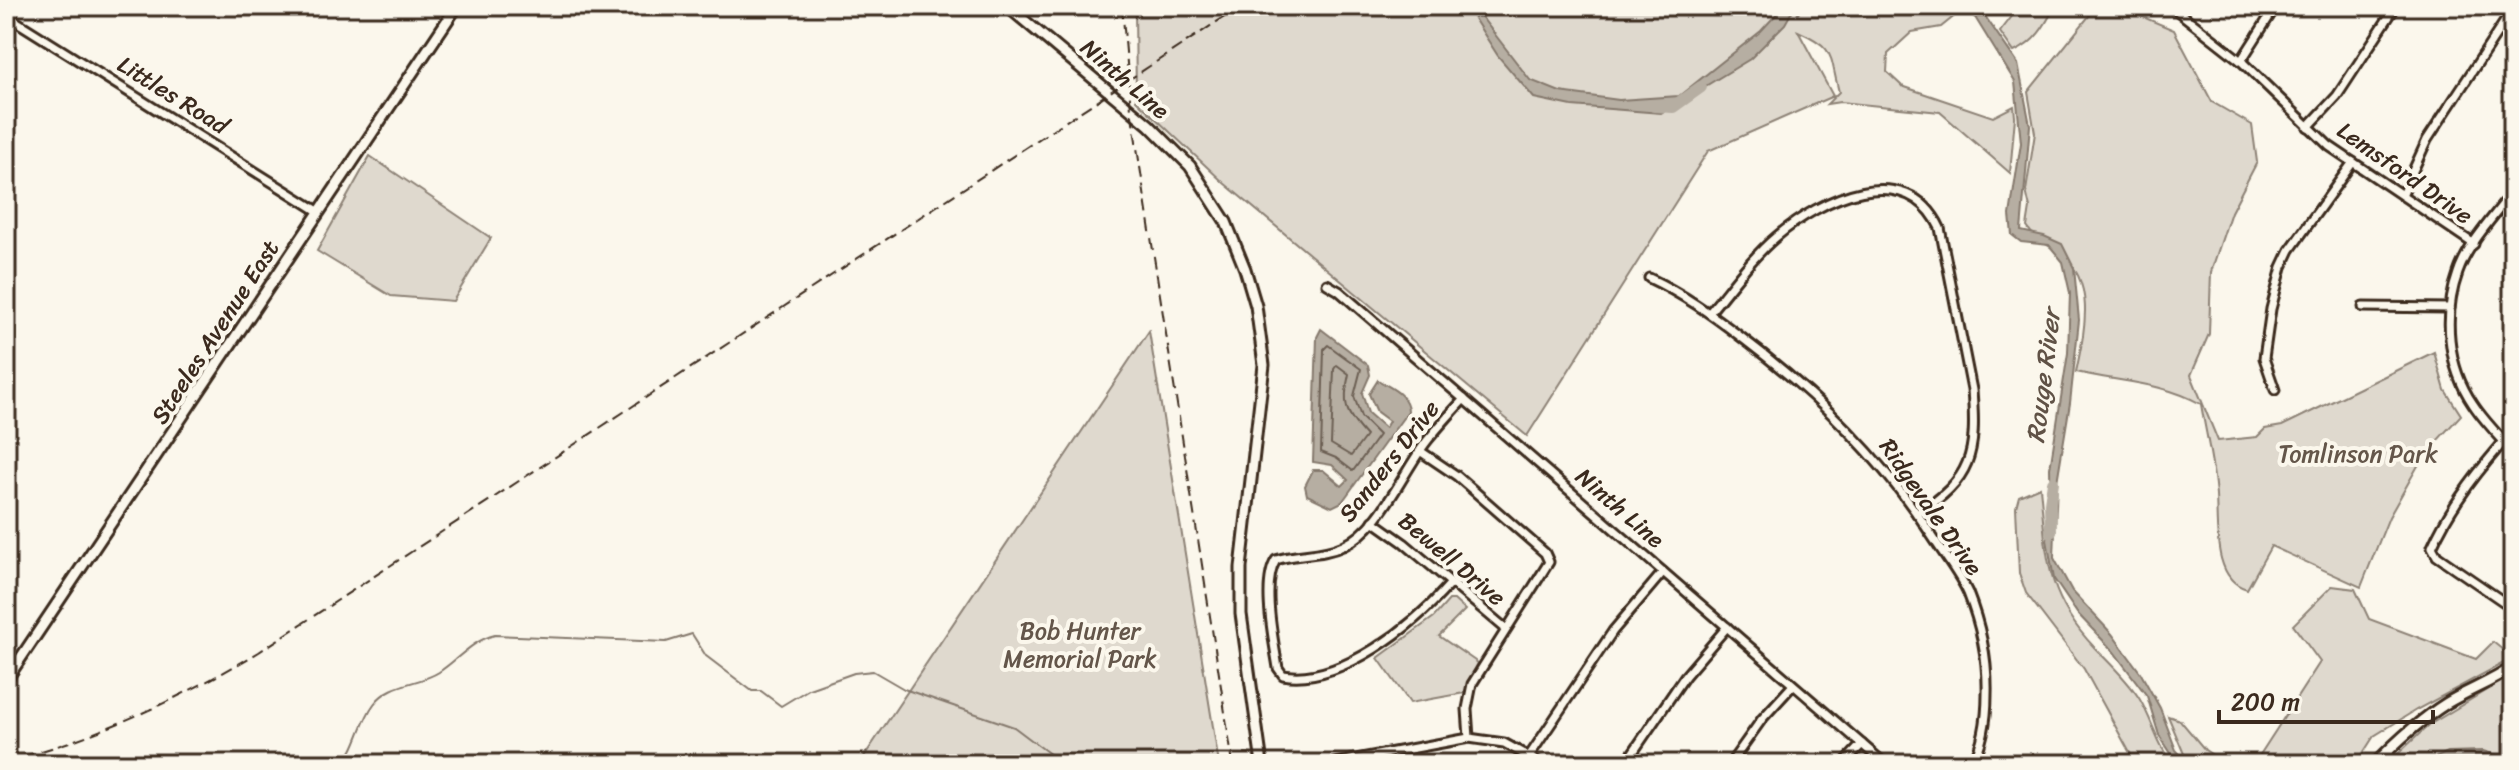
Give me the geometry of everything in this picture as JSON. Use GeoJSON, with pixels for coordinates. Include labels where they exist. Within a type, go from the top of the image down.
{"type":"FeatureCollection","features":[{"type":"Feature","properties":{"kind":"main road","name":"Steeles Avenue East"},"geometry":{"type":"LineString","coordinates":[[6,680],[457,6]]}},
{"type":"Feature","properties":{"kind":"main road","name":"Ninth Line"},"geometry":{"type":"LineString","coordinates":[[1007,6],[1149,125],[1190,166],[1226,222],[1245,269],[1261,335],[1264,365],[1241,593],[1243,639],[1262,764]]}},
{"type":"Feature","properties":{"kind":"main road"},"geometry":{"type":"LineString","coordinates":[[2375,764],[2406,733],[2448,702],[2494,680],[2513,667]]}},
{"type":"Feature","properties":{"kind":"street","name":"Lemsford Drive"},"geometry":{"type":"LineString","coordinates":[[2171,6],[2241,61],[2329,146],[2474,244]]}},
{"type":"Feature","properties":{"kind":"street"},"geometry":{"type":"LineString","coordinates":[[2182,14],[2187,6]]}},
{"type":"Feature","properties":{"kind":"street"},"geometry":{"type":"LineString","coordinates":[[2241,61],[2276,6]]}},
{"type":"Feature","properties":{"kind":"street"},"geometry":{"type":"LineString","coordinates":[[2308,127],[2337,96],[2396,6]]}},
{"type":"Feature","properties":{"kind":"street"},"geometry":{"type":"LineString","coordinates":[[2402,195],[2427,140],[2513,9]]}},
{"type":"Feature","properties":{"kind":"street","name":"Littles Road"},"geometry":{"type":"LineString","coordinates":[[6,15],[318,211]]}},
{"type":"Feature","properties":{"kind":"street"},"geometry":{"type":"LineString","coordinates":[[2275,390],[2264,358],[2273,299],[2282,267],[2290,250],[2353,162]]}},
{"type":"Feature","properties":{"kind":"street"},"geometry":{"type":"LineString","coordinates":[[1710,312],[1775,238],[1821,207],[1877,189],[1910,194],[1930,209],[1940,228],[1974,412],[1970,450],[1963,473],[1940,499],[1917,514]]}},
{"type":"Feature","properties":{"kind":"street"},"geometry":{"type":"LineString","coordinates":[[2513,191],[2458,271],[2449,329],[2452,350],[2471,402],[2513,451]]}},
{"type":"Feature","properties":{"kind":"street","name":"Ridgevale Drive"},"geometry":{"type":"LineString","coordinates":[[1649,278],[1710,312],[1792,375],[1881,464],[1917,514],[1967,591],[1982,639],[1988,677],[1987,714],[1981,744],[1972,764]]}},
{"type":"Feature","properties":{"kind":"street","name":"Ninth Line"},"geometry":{"type":"LineString","coordinates":[[1327,284],[1339,291],[1885,764]]}},
{"type":"Feature","properties":{"kind":"street"},"geometry":{"type":"LineString","coordinates":[[2363,307],[2450,308]]}},
{"type":"Feature","properties":{"kind":"street","name":"Sanders Drive"},"geometry":{"type":"LineString","coordinates":[[1450,584],[1423,613],[1356,661],[1335,669],[1291,676],[1283,675],[1278,668],[1272,631],[1272,566],[1276,560],[1341,547],[1359,536],[1373,521],[1420,451],[1464,399]]}},
{"type":"Feature","properties":{"kind":"street"},"geometry":{"type":"LineString","coordinates":[[2504,602],[2437,556],[2432,547],[2468,487],[2513,431]]}},
{"type":"Feature","properties":{"kind":"street"},"geometry":{"type":"LineString","coordinates":[[1420,451],[1457,476],[1547,556],[1548,567],[1472,684],[1467,709],[1469,738]]}},
{"type":"Feature","properties":{"kind":"street","name":"Bewell Drive"},"geometry":{"type":"LineString","coordinates":[[1373,521],[1404,543],[1506,629]]}},
{"type":"Feature","properties":{"kind":"street"},"geometry":{"type":"LineString","coordinates":[[1524,764],[1613,631],[1663,572]]}},
{"type":"Feature","properties":{"kind":"street"},"geometry":{"type":"LineString","coordinates":[[1625,764],[1685,676],[1727,627]]}},
{"type":"Feature","properties":{"kind":"street"},"geometry":{"type":"LineString","coordinates":[[1730,764],[1762,719],[1793,685]]}},
{"type":"Feature","properties":{"kind":"street"},"geometry":{"type":"LineString","coordinates":[[1329,764],[1469,738],[1498,741],[1542,764]]}},
{"type":"Feature","properties":{"kind":"street"},"geometry":{"type":"LineString","coordinates":[[1843,764],[1862,744]]}},
{"type":"Feature","properties":{"kind":"green space"},"geometry":{"type":"Polygon","coordinates":[[[1135,6],[1800,6],[1797,16],[1802,6],[1967,6],[1941,27],[1912,32],[1888,54],[1887,72],[1902,86],[1993,117],[2014,106],[2010,173],[1940,112],[1840,102],[1827,104],[1839,92],[1832,60],[1819,42],[1798,31],[1833,96],[1708,151],[1527,436],[1224,183],[1136,100],[1135,6]]]}},
{"type":"Feature","properties":{"kind":"green space"},"geometry":{"type":"Polygon","coordinates":[[[2020,6],[2055,6],[2039,33],[2014,52],[2000,32],[2020,6]]]}},
{"type":"Feature","properties":{"kind":"green space","name":"Tomlinson Park"},"geometry":{"type":"Polygon","coordinates":[[[2097,6],[2117,6],[2174,30],[2212,102],[2252,125],[2257,162],[2231,212],[2211,272],[2209,334],[2191,375],[2218,441],[2257,437],[2265,429],[2282,426],[2434,352],[2445,390],[2461,415],[2424,455],[2389,517],[2361,587],[2271,546],[2247,589],[2236,584],[2222,563],[2219,550],[2215,485],[2201,404],[2156,387],[2076,372],[2085,309],[2080,279],[2061,254],[2038,239],[2027,227],[2030,208],[2026,191],[2035,133],[2028,92],[2097,6]]]}},
{"type":"Feature","properties":{"kind":"green space"},"geometry":{"type":"Polygon","coordinates":[[[370,156],[491,238],[453,301],[391,296],[317,251],[370,156]]]}},
{"type":"Feature","properties":{"kind":"green space","name":"Bob Hunter Memorial Park"},"geometry":{"type":"Polygon","coordinates":[[[1149,331],[1219,764],[859,764],[1149,331]]]}},
{"type":"Feature","properties":{"kind":"green space"},"geometry":{"type":"Polygon","coordinates":[[[2040,487],[2047,553],[2065,609],[2139,698],[2172,764],[2136,764],[2084,669],[2026,593],[2019,573],[2016,507],[2019,496],[2040,487]]]}},
{"type":"Feature","properties":{"kind":"green space"},"geometry":{"type":"Polygon","coordinates":[[[2332,586],[2355,589],[2369,619],[2476,659],[2493,642],[2513,658],[2374,736],[2356,764],[2254,764],[2320,662],[2293,625],[2332,586]]]}},
{"type":"Feature","properties":{"kind":"green space"},"geometry":{"type":"Polygon","coordinates":[[[1449,600],[1454,600],[1465,610],[1439,636],[1478,663],[1464,693],[1410,703],[1378,658],[1434,617],[1449,600]]]}},
{"type":"Feature","properties":{"kind":"green space"},"geometry":{"type":"Polygon","coordinates":[[[2513,674],[2513,764],[2387,764],[2429,725],[2513,674]]]}},
{"type":"Feature","properties":{"kind":"green space"},"geometry":{"type":"Polygon","coordinates":[[[2168,716],[2180,720],[2205,750],[2226,764],[2190,764],[2168,716]]]}},
{"type":"Feature","properties":{"kind":"water"},"geometry":{"type":"Polygon","coordinates":[[[1466,6],[1473,6],[1530,80],[1560,92],[1619,100],[1679,96],[1761,31],[1784,6],[1795,6],[1785,24],[1750,59],[1661,113],[1572,106],[1534,98],[1498,56],[1466,6]]]}},
{"type":"Feature","properties":{"kind":"water"},"geometry":{"type":"Polygon","coordinates":[[[1968,6],[1978,6],[2018,64],[2030,125],[2021,231],[2062,244],[2074,268],[2079,320],[2057,482],[2054,558],[2072,591],[2112,634],[2140,672],[2160,708],[2176,750],[2189,764],[2178,764],[2159,735],[2147,696],[2114,652],[2077,613],[2054,579],[2047,540],[2051,517],[2050,468],[2068,353],[2070,293],[2063,262],[2049,245],[2021,242],[2012,235],[2010,215],[2021,143],[2015,82],[1968,6]]]}},
{"type":"Feature","properties":{"kind":"water"},"geometry":{"type":"Polygon","coordinates":[[[1321,329],[1368,365],[1370,375],[1362,393],[1368,413],[1385,428],[1389,421],[1377,412],[1369,394],[1378,380],[1402,396],[1408,411],[1342,502],[1332,507],[1307,495],[1305,486],[1313,470],[1323,470],[1342,486],[1348,480],[1332,465],[1313,462],[1317,337],[1321,329]]]}},
{"type":"Feature","properties":{"kind":"water"},"geometry":{"type":"Polygon","coordinates":[[[2483,751],[2496,755],[2506,764],[2465,760],[2421,764],[2448,752],[2483,751]]]}},
{"type":"Feature","properties":{"kind":"waterway","name":"Rouge River"},"geometry":{"type":"LineString","coordinates":[[1654,106],[1673,107],[1701,87]]}},
{"type":"Feature","properties":{"kind":"waterway","name":"Rouge River"},"geometry":{"type":"LineString","coordinates":[[2051,532],[2053,482]]}},
{"type":"Feature","properties":{"kind":"waterway"},"geometry":{"type":"LineString","coordinates":[[343,764],[369,711],[381,697],[439,672],[472,646],[495,635],[666,642],[692,634],[706,656],[752,691],[761,691],[781,706],[809,689],[854,673],[873,671],[904,689],[1014,727],[1063,764]]}},
{"type":"Feature","properties":{"kind":"waterway"},"geometry":{"type":"LineString","coordinates":[[247,764],[249,759],[257,764]]}},
{"type":"Feature","properties":{"kind":"railway"},"geometry":{"type":"LineString","coordinates":[[1122,6],[1131,109],[1233,764]]}},
{"type":"Feature","properties":{"kind":"railway"},"geometry":{"type":"LineString","coordinates":[[6,761],[72,741],[137,716],[259,652],[1241,6]]}}]}
